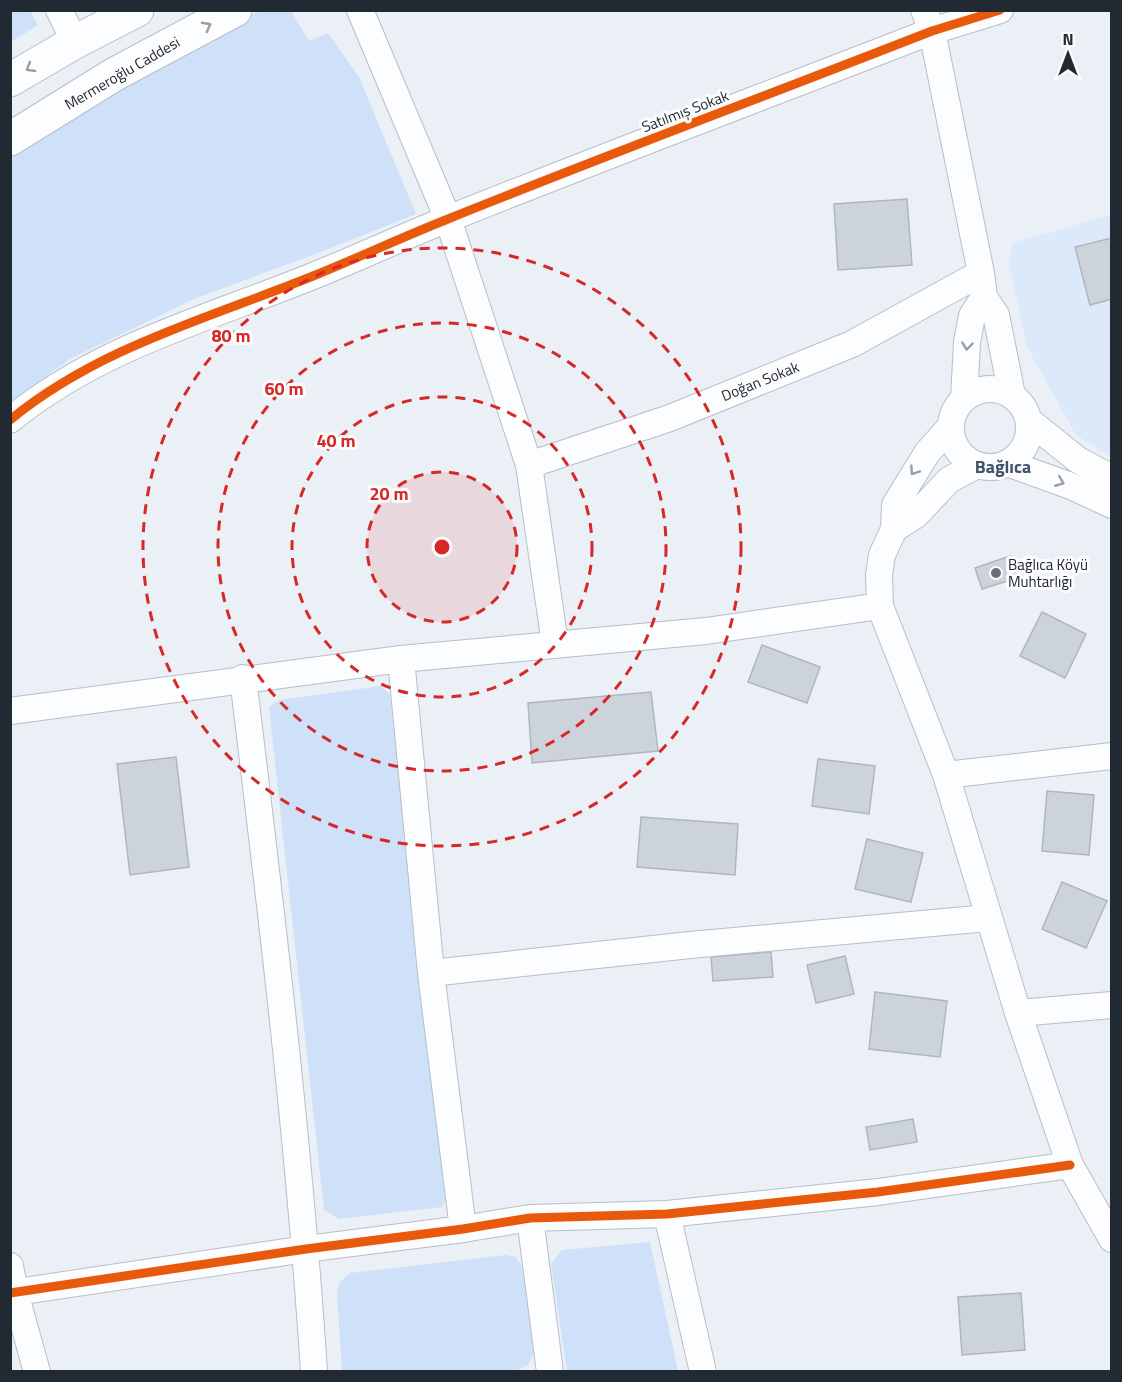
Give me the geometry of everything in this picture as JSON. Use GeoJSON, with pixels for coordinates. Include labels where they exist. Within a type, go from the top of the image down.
{"type":"FeatureCollection","features":[{"type":"Feature","properties":{"kind":"main road"},"geometry":{"type":"LineString","coordinates":[[10,80],[75,42],[137,10]]}},
{"type":"Feature","properties":{"kind":"main road","name":"Mermeroğlu Caddesi"},"geometry":{"type":"LineString","coordinates":[[10,139],[114,75],[236,10]]}},
{"type":"Feature","properties":{"kind":"street"},"geometry":{"type":"LineString","coordinates":[[59,10],[75,42]]}},
{"type":"Feature","properties":{"kind":"street"},"geometry":{"type":"LineString","coordinates":[[360,10],[448,219],[529,465],[555,644]]}},
{"type":"Feature","properties":{"kind":"street","name":"Satılmış Sokak"},"geometry":{"type":"LineString","coordinates":[[10,420],[61,383],[130,347],[315,275],[928,21],[1000,10]]}},
{"type":"Feature","properties":{"kind":"street"},"geometry":{"type":"LineString","coordinates":[[928,21],[983,285],[996,315],[1012,395],[1025,411],[1028,420],[1027,440],[1023,450],[1016,458],[1007,463],[987,467],[968,460],[954,446],[952,416],[964,399],[982,389],[1002,391],[1012,395]]}},
{"type":"Feature","properties":{"kind":"street"},"geometry":{"type":"LineString","coordinates":[[964,399],[967,342],[972,316],[983,285]]}},
{"type":"Feature","properties":{"kind":"street","name":"Doğan Sokak"},"geometry":{"type":"LineString","coordinates":[[529,465],[670,418],[852,344],[983,285]]}},
{"type":"Feature","properties":{"kind":"street"},"geometry":{"type":"LineString","coordinates":[[1028,420],[1078,460],[1112,478]]}},
{"type":"Feature","properties":{"kind":"street"},"geometry":{"type":"LineString","coordinates":[[951,426],[927,453],[895,505],[894,529],[882,555],[879,575],[880,606],[946,775],[1017,1013],[1070,1165],[1112,1239]]}},
{"type":"Feature","properties":{"kind":"street"},"geometry":{"type":"LineString","coordinates":[[1007,463],[1071,486],[1112,505]]}},
{"type":"Feature","properties":{"kind":"street"},"geometry":{"type":"LineString","coordinates":[[894,529],[916,515],[949,480],[977,465]]}},
{"type":"Feature","properties":{"kind":"street"},"geometry":{"type":"LineString","coordinates":[[10,711],[401,658],[706,631],[880,606]]}},
{"type":"Feature","properties":{"kind":"street"},"geometry":{"type":"LineString","coordinates":[[401,658],[431,973],[463,1229]]}},
{"type":"Feature","properties":{"kind":"street"},"geometry":{"type":"LineString","coordinates":[[243,678],[280,986],[306,1249],[314,1371]]}},
{"type":"Feature","properties":{"kind":"street"},"geometry":{"type":"LineString","coordinates":[[946,775],[1112,756]]}},
{"type":"Feature","properties":{"kind":"street"},"geometry":{"type":"LineString","coordinates":[[431,973],[690,945],[988,918]]}},
{"type":"Feature","properties":{"kind":"street"},"geometry":{"type":"LineString","coordinates":[[1017,1013],[1112,1005]]}},
{"type":"Feature","properties":{"kind":"street"},"geometry":{"type":"LineString","coordinates":[[13,1293],[530,1218],[667,1214],[878,1192],[1070,1165]]}},
{"type":"Feature","properties":{"kind":"street"},"geometry":{"type":"LineString","coordinates":[[667,1214],[703,1371]]}},
{"type":"Feature","properties":{"kind":"street"},"geometry":{"type":"LineString","coordinates":[[530,1218],[550,1371]]}},
{"type":"Feature","properties":{"kind":"street"},"geometry":{"type":"LineString","coordinates":[[10,1266],[13,1293],[37,1371]]}},
{"type":"Feature","properties":{"kind":"shaded area"},"geometry":{"type":"Polygon","coordinates":[[[11,10],[30,11],[38,25],[11,42],[11,10]]]}},
{"type":"Feature","properties":{"kind":"shaded area"},"geometry":{"type":"Polygon","coordinates":[[[259,11],[291,11],[309,41],[328,33],[359,77],[416,214],[194,299],[70,359],[11,401],[10,155],[178,55],[259,11]]]}},
{"type":"Feature","properties":{"kind":"shaded area"},"geometry":{"type":"Polygon","coordinates":[[[1111,215],[1111,457],[1076,435],[1027,347],[1009,264],[1012,243],[1111,215]]]}},
{"type":"Feature","properties":{"kind":"shaded area"},"geometry":{"type":"Polygon","coordinates":[[[381,686],[390,695],[447,1198],[442,1207],[339,1219],[324,1210],[269,708],[279,700],[381,686]]]}},
{"type":"Feature","properties":{"kind":"shaded area"},"geometry":{"type":"Polygon","coordinates":[[[650,1242],[678,1371],[567,1371],[551,1264],[562,1250],[650,1242]]]}},
{"type":"Feature","properties":{"kind":"shaded area"},"geometry":{"type":"Polygon","coordinates":[[[506,1255],[516,1257],[524,1269],[534,1353],[528,1365],[516,1371],[342,1371],[337,1293],[339,1283],[350,1273],[506,1255]]]}},
{"type":"Feature","properties":{"kind":"building"},"geometry":{"type":"Polygon","coordinates":[[[907,199],[912,265],[838,270],[834,204],[907,199]]]}},
{"type":"Feature","properties":{"kind":"building"},"geometry":{"type":"Polygon","coordinates":[[[1112,238],[1112,299],[1090,305],[1075,247],[1112,238]]]}},
{"type":"Feature","properties":{"kind":"building","name":"Bağlıca Köyü Muhtarlığı"},"geometry":{"type":"Polygon","coordinates":[[[1010,556],[1017,578],[982,589],[975,568],[1010,556]]]}},
{"type":"Feature","properties":{"kind":"building"},"geometry":{"type":"Polygon","coordinates":[[[1042,612],[1086,634],[1065,678],[1020,656],[1042,612]]]}},
{"type":"Feature","properties":{"kind":"building"},"geometry":{"type":"Polygon","coordinates":[[[762,645],[820,667],[807,703],[748,682],[762,645]]]}},
{"type":"Feature","properties":{"kind":"building"},"geometry":{"type":"Polygon","coordinates":[[[651,692],[658,751],[532,763],[528,703],[651,692]]]}},
{"type":"Feature","properties":{"kind":"building"},"geometry":{"type":"Polygon","coordinates":[[[176,757],[189,867],[130,875],[117,764],[176,757]]]}},
{"type":"Feature","properties":{"kind":"building"},"geometry":{"type":"Polygon","coordinates":[[[818,759],[875,766],[869,814],[812,806],[818,759]]]}},
{"type":"Feature","properties":{"kind":"building"},"geometry":{"type":"Polygon","coordinates":[[[1047,791],[1094,795],[1089,855],[1042,851],[1047,791]]]}},
{"type":"Feature","properties":{"kind":"building"},"geometry":{"type":"Polygon","coordinates":[[[641,817],[738,824],[735,875],[637,867],[641,817]]]}},
{"type":"Feature","properties":{"kind":"building"},"geometry":{"type":"Polygon","coordinates":[[[867,839],[923,853],[911,902],[855,889],[867,839]]]}},
{"type":"Feature","properties":{"kind":"building"},"geometry":{"type":"Polygon","coordinates":[[[1062,882],[1107,901],[1086,948],[1042,929],[1062,882]]]}},
{"type":"Feature","properties":{"kind":"building"},"geometry":{"type":"Polygon","coordinates":[[[771,952],[773,977],[713,981],[711,957],[771,952]]]}},
{"type":"Feature","properties":{"kind":"building"},"geometry":{"type":"Polygon","coordinates":[[[845,956],[854,994],[816,1003],[807,965],[845,956]]]}},
{"type":"Feature","properties":{"kind":"building"},"geometry":{"type":"Polygon","coordinates":[[[875,992],[947,1001],[940,1057],[869,1049],[875,992]]]}},
{"type":"Feature","properties":{"kind":"building"},"geometry":{"type":"Polygon","coordinates":[[[913,1119],[917,1142],[870,1150],[866,1127],[913,1119]]]}},
{"type":"Feature","properties":{"kind":"building"},"geometry":{"type":"Polygon","coordinates":[[[1021,1293],[1025,1350],[962,1355],[958,1297],[1021,1293]]]}},
{"type":"Feature","properties":{"kind":"cycle path"},"geometry":{"type":"LineString","coordinates":[[10,420],[45,394],[81,372],[158,335],[278,290],[432,226],[932,31],[1000,10]]}},
{"type":"Feature","properties":{"kind":"cycle path"},"geometry":{"type":"LineString","coordinates":[[10,1293],[530,1218],[667,1214],[878,1192],[1070,1165]]}},
{"type":"Feature","properties":{"kind":"place","name":"Bağlıca Köyü Muhtarlığı"},"geometry":{"type":"Point","coordinates":[996,573]}},
{"type":"Feature","properties":{"kind":"district","name":"Bağlıca"},"geometry":{"type":"Point","coordinates":[1003,466]}}]}
